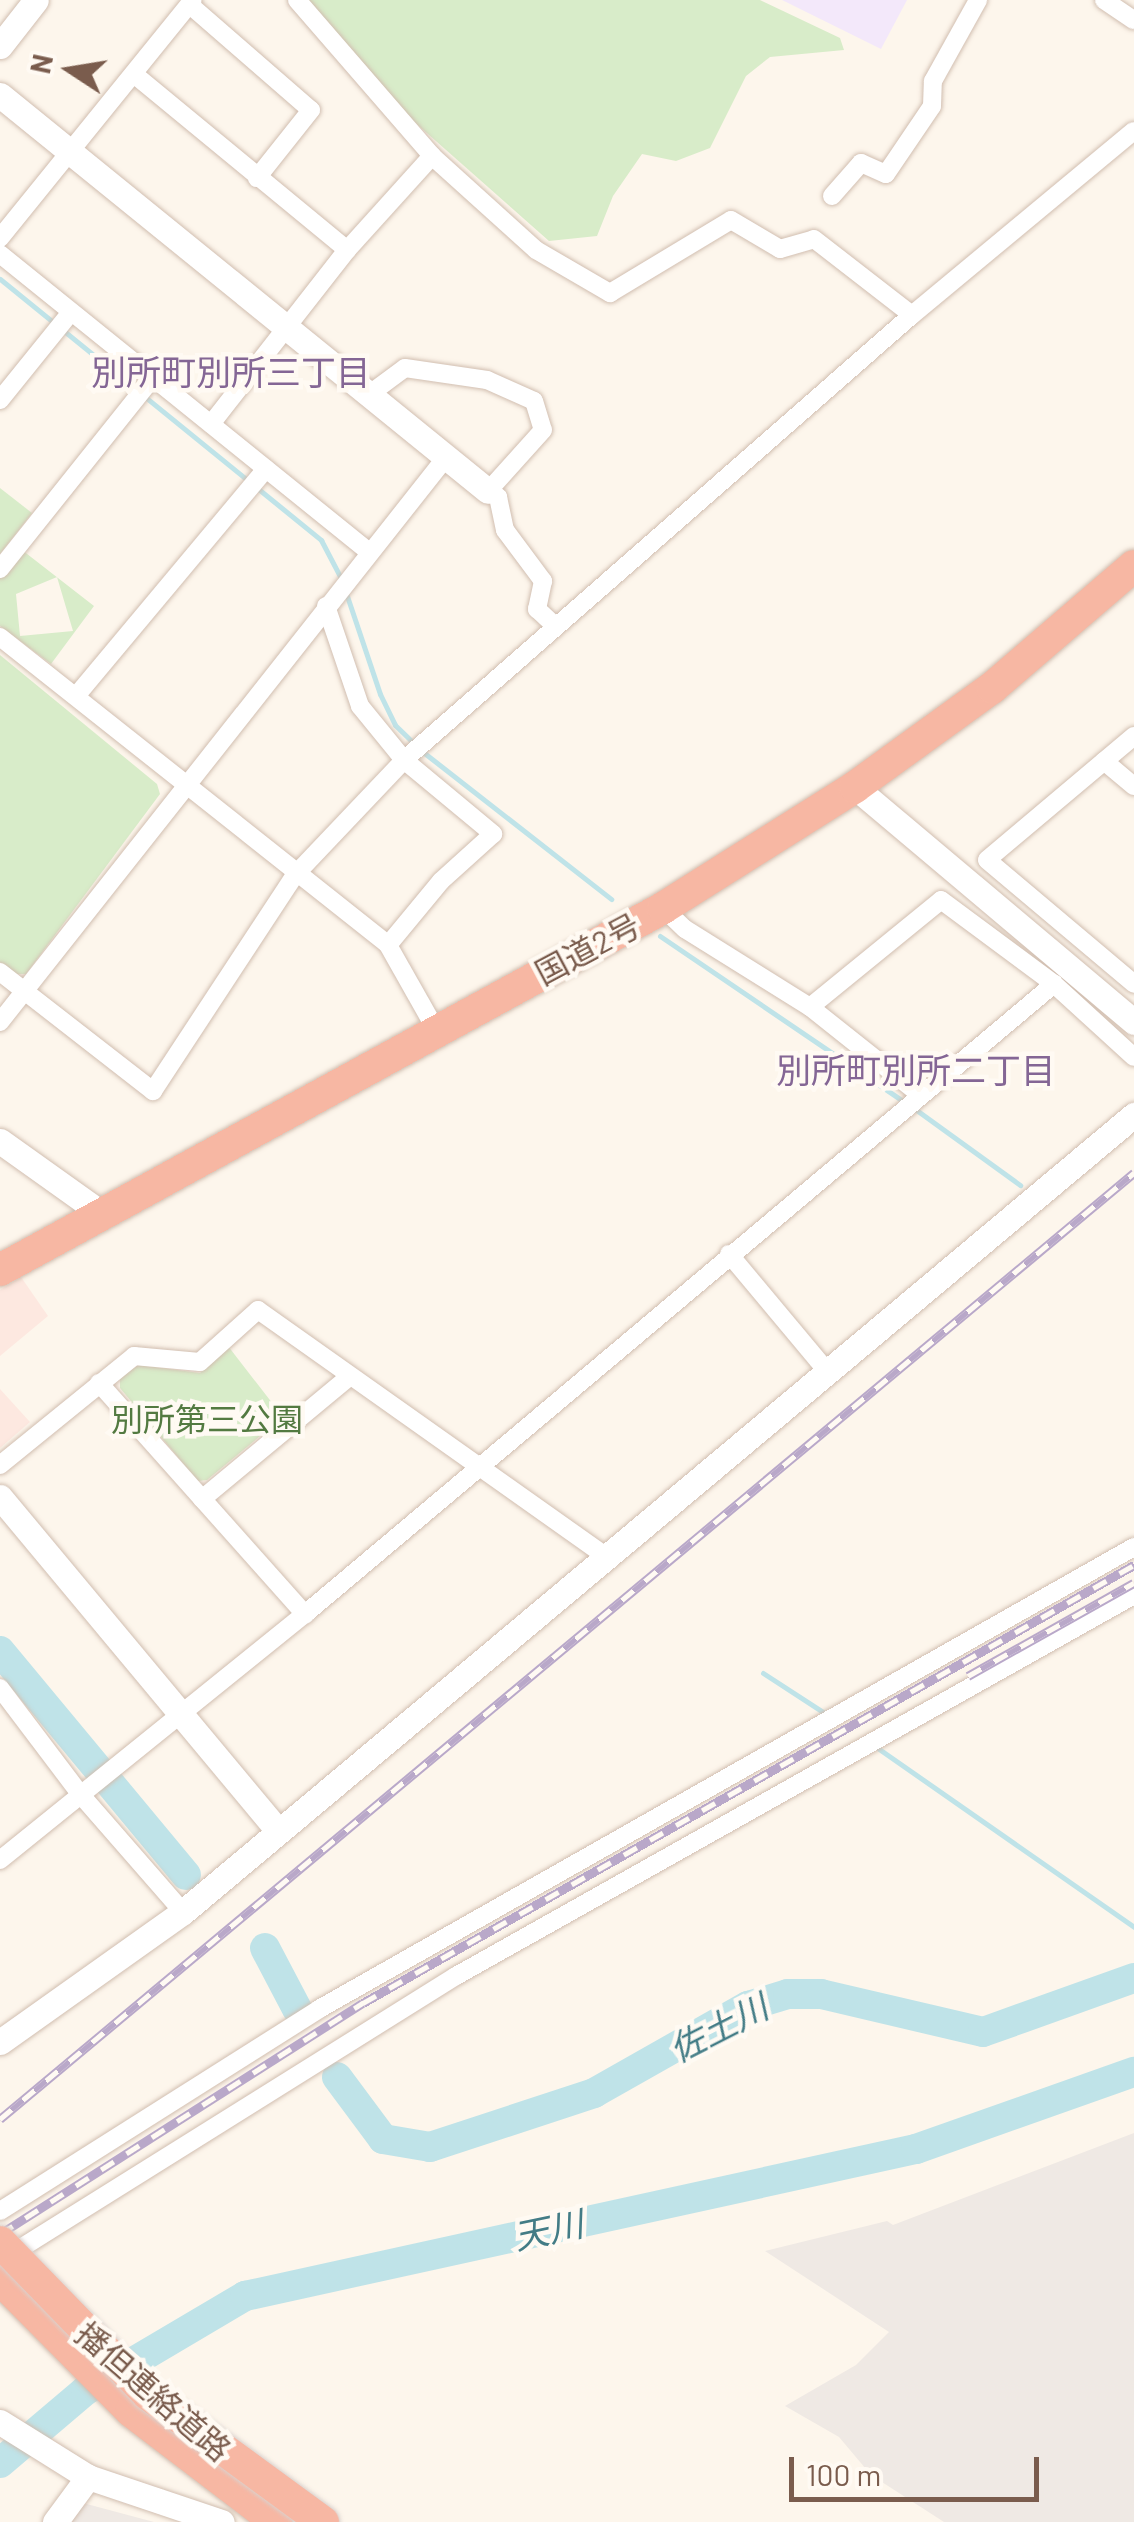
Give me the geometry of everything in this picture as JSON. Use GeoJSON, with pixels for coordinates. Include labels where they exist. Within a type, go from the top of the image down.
{"type":"FeatureCollection","features":[{"type":"Feature","properties":{"kind":"highway","name":"国道2号"},"geometry":{"type":"LineString","coordinates":[[0,1270],[435,1028],[664,908],[855,787],[992,688],[1129,580]]}},
{"type":"Feature","properties":{"kind":"highway","name":"播但連絡道路"},"geometry":{"type":"LineString","coordinates":[[0,2242],[148,2394],[323,2522]]}},
{"type":"Feature","properties":{"kind":"highway","name":"播但連絡道路"},"geometry":{"type":"LineString","coordinates":[[0,2280],[131,2411],[276,2522]]}},
{"type":"Feature","properties":{"kind":"street"},"geometry":{"type":"LineString","coordinates":[[0,46],[36,0]]}},
{"type":"Feature","properties":{"kind":"street"},"geometry":{"type":"LineString","coordinates":[[297,0],[432,156],[536,250],[610,293],[731,220],[780,250],[814,240],[912,315]]}},
{"type":"Feature","properties":{"kind":"street"},"geometry":{"type":"LineString","coordinates":[[832,196],[861,163],[886,174],[932,106],[934,81],[978,0]]}},
{"type":"Feature","properties":{"kind":"street"},"geometry":{"type":"LineString","coordinates":[[1104,0],[1134,20]]}},
{"type":"Feature","properties":{"kind":"street"},"geometry":{"type":"LineString","coordinates":[[0,238],[192,2],[311,110],[257,178]]}},
{"type":"Feature","properties":{"kind":"street"},"geometry":{"type":"LineString","coordinates":[[135,75],[347,250]]}},
{"type":"Feature","properties":{"kind":"street"},"geometry":{"type":"LineString","coordinates":[[0,95],[443,461],[498,497],[505,530],[543,581],[538,609],[556,627]]}},
{"type":"Feature","properties":{"kind":"street"},"geometry":{"type":"LineString","coordinates":[[0,972],[153,1091],[295,875],[404,760],[912,315],[1134,132]]}},
{"type":"Feature","properties":{"kind":"street"},"geometry":{"type":"LineString","coordinates":[[211,424],[347,250],[432,156]]}},
{"type":"Feature","properties":{"kind":"street"},"geometry":{"type":"LineString","coordinates":[[0,254],[369,552]]}},
{"type":"Feature","properties":{"kind":"street"},"geometry":{"type":"LineString","coordinates":[[0,400],[71,312]]}},
{"type":"Feature","properties":{"kind":"street"},"geometry":{"type":"LineString","coordinates":[[367,396],[405,368],[487,380],[534,401],[542,430],[488,491]]}},
{"type":"Feature","properties":{"kind":"street"},"geometry":{"type":"LineString","coordinates":[[0,569],[153,378]]}},
{"type":"Feature","properties":{"kind":"street"},"geometry":{"type":"LineString","coordinates":[[0,1022],[184,783],[443,461]]}},
{"type":"Feature","properties":{"kind":"street"},"geometry":{"type":"LineString","coordinates":[[76,696],[266,469]]}},
{"type":"Feature","properties":{"kind":"street"},"geometry":{"type":"LineString","coordinates":[[326,606],[360,706],[404,760],[493,834],[441,881],[388,945]]}},
{"type":"Feature","properties":{"kind":"street"},"geometry":{"type":"LineString","coordinates":[[0,636],[295,875],[388,945],[435,1028]]}},
{"type":"Feature","properties":{"kind":"street"},"geometry":{"type":"LineString","coordinates":[[1134,736],[988,860],[1134,984]]}},
{"type":"Feature","properties":{"kind":"street"},"geometry":{"type":"LineString","coordinates":[[1104,761],[1134,786]]}},
{"type":"Feature","properties":{"kind":"street"},"geometry":{"type":"LineString","coordinates":[[855,787],[1134,1022]]}},
{"type":"Feature","properties":{"kind":"street"},"geometry":{"type":"LineString","coordinates":[[810,1008],[941,900],[1054,984],[1134,1057]]}},
{"type":"Feature","properties":{"kind":"street"},"geometry":{"type":"LineString","coordinates":[[664,908],[685,930],[810,1008],[910,1100]]}},
{"type":"Feature","properties":{"kind":"street"},"geometry":{"type":"LineString","coordinates":[[0,1860],[305,1614],[910,1100],[1054,984]]}},
{"type":"Feature","properties":{"kind":"street"},"geometry":{"type":"LineString","coordinates":[[0,2042],[182,1912],[1134,1115]]}},
{"type":"Feature","properties":{"kind":"street"},"geometry":{"type":"LineString","coordinates":[[0,1141],[101,1214]]}},
{"type":"Feature","properties":{"kind":"street"},"geometry":{"type":"LineString","coordinates":[[729,1254],[826,1372]]}},
{"type":"Feature","properties":{"kind":"street"},"geometry":{"type":"LineString","coordinates":[[0,1465],[134,1356],[200,1362],[258,1310],[605,1556]]}},
{"type":"Feature","properties":{"kind":"street"},"geometry":{"type":"LineString","coordinates":[[202,1499],[349,1377]]}},
{"type":"Feature","properties":{"kind":"street"},"geometry":{"type":"LineString","coordinates":[[99,1383],[305,1614]]}},
{"type":"Feature","properties":{"kind":"street"},"geometry":{"type":"LineString","coordinates":[[0,1496],[276,1830]]}},
{"type":"Feature","properties":{"kind":"street"},"geometry":{"type":"LineString","coordinates":[[0,2211],[319,2009],[1134,1547]]}},
{"type":"Feature","properties":{"kind":"street"},"geometry":{"type":"LineString","coordinates":[[0,2262],[456,1976],[1134,1595]]}},
{"type":"Feature","properties":{"kind":"street"},"geometry":{"type":"LineString","coordinates":[[0,1688],[81,1795],[182,1912]]}},
{"type":"Feature","properties":{"kind":"street"},"geometry":{"type":"LineString","coordinates":[[0,2422],[88,2477],[222,2522]]}},
{"type":"Feature","properties":{"kind":"street"},"geometry":{"type":"LineString","coordinates":[[54,2522],[88,2477]]}},
{"type":"Feature","properties":{"kind":"shaded area"},"geometry":{"type":"Polygon","coordinates":[[[782,0],[907,0],[881,49],[782,0]]]}},
{"type":"Feature","properties":{"kind":"shaded area"},"geometry":{"type":"Polygon","coordinates":[[[21,1277],[48,1316],[0,1356],[0,1290],[21,1277]]]}},
{"type":"Feature","properties":{"kind":"shaded area"},"geometry":{"type":"Polygon","coordinates":[[[0,1389],[30,1422],[0,1448],[0,1389]]]}},
{"type":"Feature","properties":{"kind":"shaded area"},"geometry":{"type":"Polygon","coordinates":[[[1134,2133],[1134,2522],[944,2522],[871,2475],[839,2437],[785,2406],[856,2365],[889,2332],[765,2251],[887,2221],[893,2225],[1134,2133]]]}},
{"type":"Feature","properties":{"kind":"shaded area"},"geometry":{"type":"Polygon","coordinates":[[[83,2503],[154,2522],[68,2522],[83,2503]]]}},
{"type":"Feature","properties":{"kind":"green space"},"geometry":{"type":"Polygon","coordinates":[[[291,0],[760,0],[840,38],[844,50],[770,57],[746,76],[710,148],[676,161],[642,154],[613,196],[597,236],[549,241],[342,58],[291,0]]]}},
{"type":"Feature","properties":{"kind":"green space"},"geometry":{"type":"Polygon","coordinates":[[[0,488],[32,513],[0,554],[0,488]]]}},
{"type":"Feature","properties":{"kind":"green space"},"geometry":{"type":"Polygon","coordinates":[[[22,550],[57,577],[94,606],[51,664],[0,626],[0,578],[22,550]],[[57,577],[16,594],[20,636],[73,631],[57,577]]]}},
{"type":"Feature","properties":{"kind":"green space"},"geometry":{"type":"Polygon","coordinates":[[[0,655],[157,784],[160,794],[26,974],[14,974],[0,962],[0,655]]]}},
{"type":"Feature","properties":{"kind":"green space","name":"別所第三公園"},"geometry":{"type":"Polygon","coordinates":[[[228,1346],[283,1417],[207,1480],[198,1481],[120,1388],[120,1376],[139,1365],[200,1373],[228,1346]]]}},
{"type":"Feature","properties":{"kind":"waterway"},"geometry":{"type":"LineString","coordinates":[[0,279],[321,540],[343,582]]}},
{"type":"Feature","properties":{"kind":"waterway"},"geometry":{"type":"LineString","coordinates":[[346,593],[380,694],[395,725],[415,744]]}},
{"type":"Feature","properties":{"kind":"waterway"},"geometry":{"type":"LineString","coordinates":[[423,752],[611,899]]}},
{"type":"Feature","properties":{"kind":"waterway"},"geometry":{"type":"LineString","coordinates":[[660,936],[906,1103]]}},
{"type":"Feature","properties":{"kind":"waterway"},"geometry":{"type":"LineString","coordinates":[[915,1109],[1020,1185]]}},
{"type":"Feature","properties":{"kind":"waterway","name":"佐土川"},"geometry":{"type":"LineString","coordinates":[[0,1651],[186,1875]]}},
{"type":"Feature","properties":{"kind":"waterway"},"geometry":{"type":"LineString","coordinates":[[763,1673],[826,1714]]}},
{"type":"Feature","properties":{"kind":"waterway"},"geometry":{"type":"LineString","coordinates":[[879,1749],[1134,1927]]}},
{"type":"Feature","properties":{"kind":"waterway","name":"佐土川"},"geometry":{"type":"LineString","coordinates":[[265,1948],[297,2009]]}},
{"type":"Feature","properties":{"kind":"waterway","name":"佐土川"},"geometry":{"type":"LineString","coordinates":[[337,2077],[383,2139],[430,2147],[594,2093],[748,2006],[788,1994],[821,1994],[983,2032],[1134,1978]]}},
{"type":"Feature","properties":{"kind":"waterway","name":"天川"},"geometry":{"type":"LineString","coordinates":[[0,2463],[86,2390],[245,2296],[916,2149],[1134,2072]]}},
{"type":"Feature","properties":{"kind":"railway"},"geometry":{"type":"LineString","coordinates":[[0,2119],[1134,1173]]}},
{"type":"Feature","properties":{"kind":"railway"},"geometry":{"type":"LineString","coordinates":[[0,2234],[363,2003],[1134,1565]]}},
{"type":"Feature","properties":{"kind":"railway"},"geometry":{"type":"LineString","coordinates":[[968,1676],[1134,1583]]}},
{"type":"Feature","properties":{"kind":"district","name":"別所町別所三丁目"},"geometry":{"type":"Point","coordinates":[231,371]}},
{"type":"Feature","properties":{"kind":"district","name":"別所町別所二丁目"},"geometry":{"type":"Point","coordinates":[916,1069]}}]}
